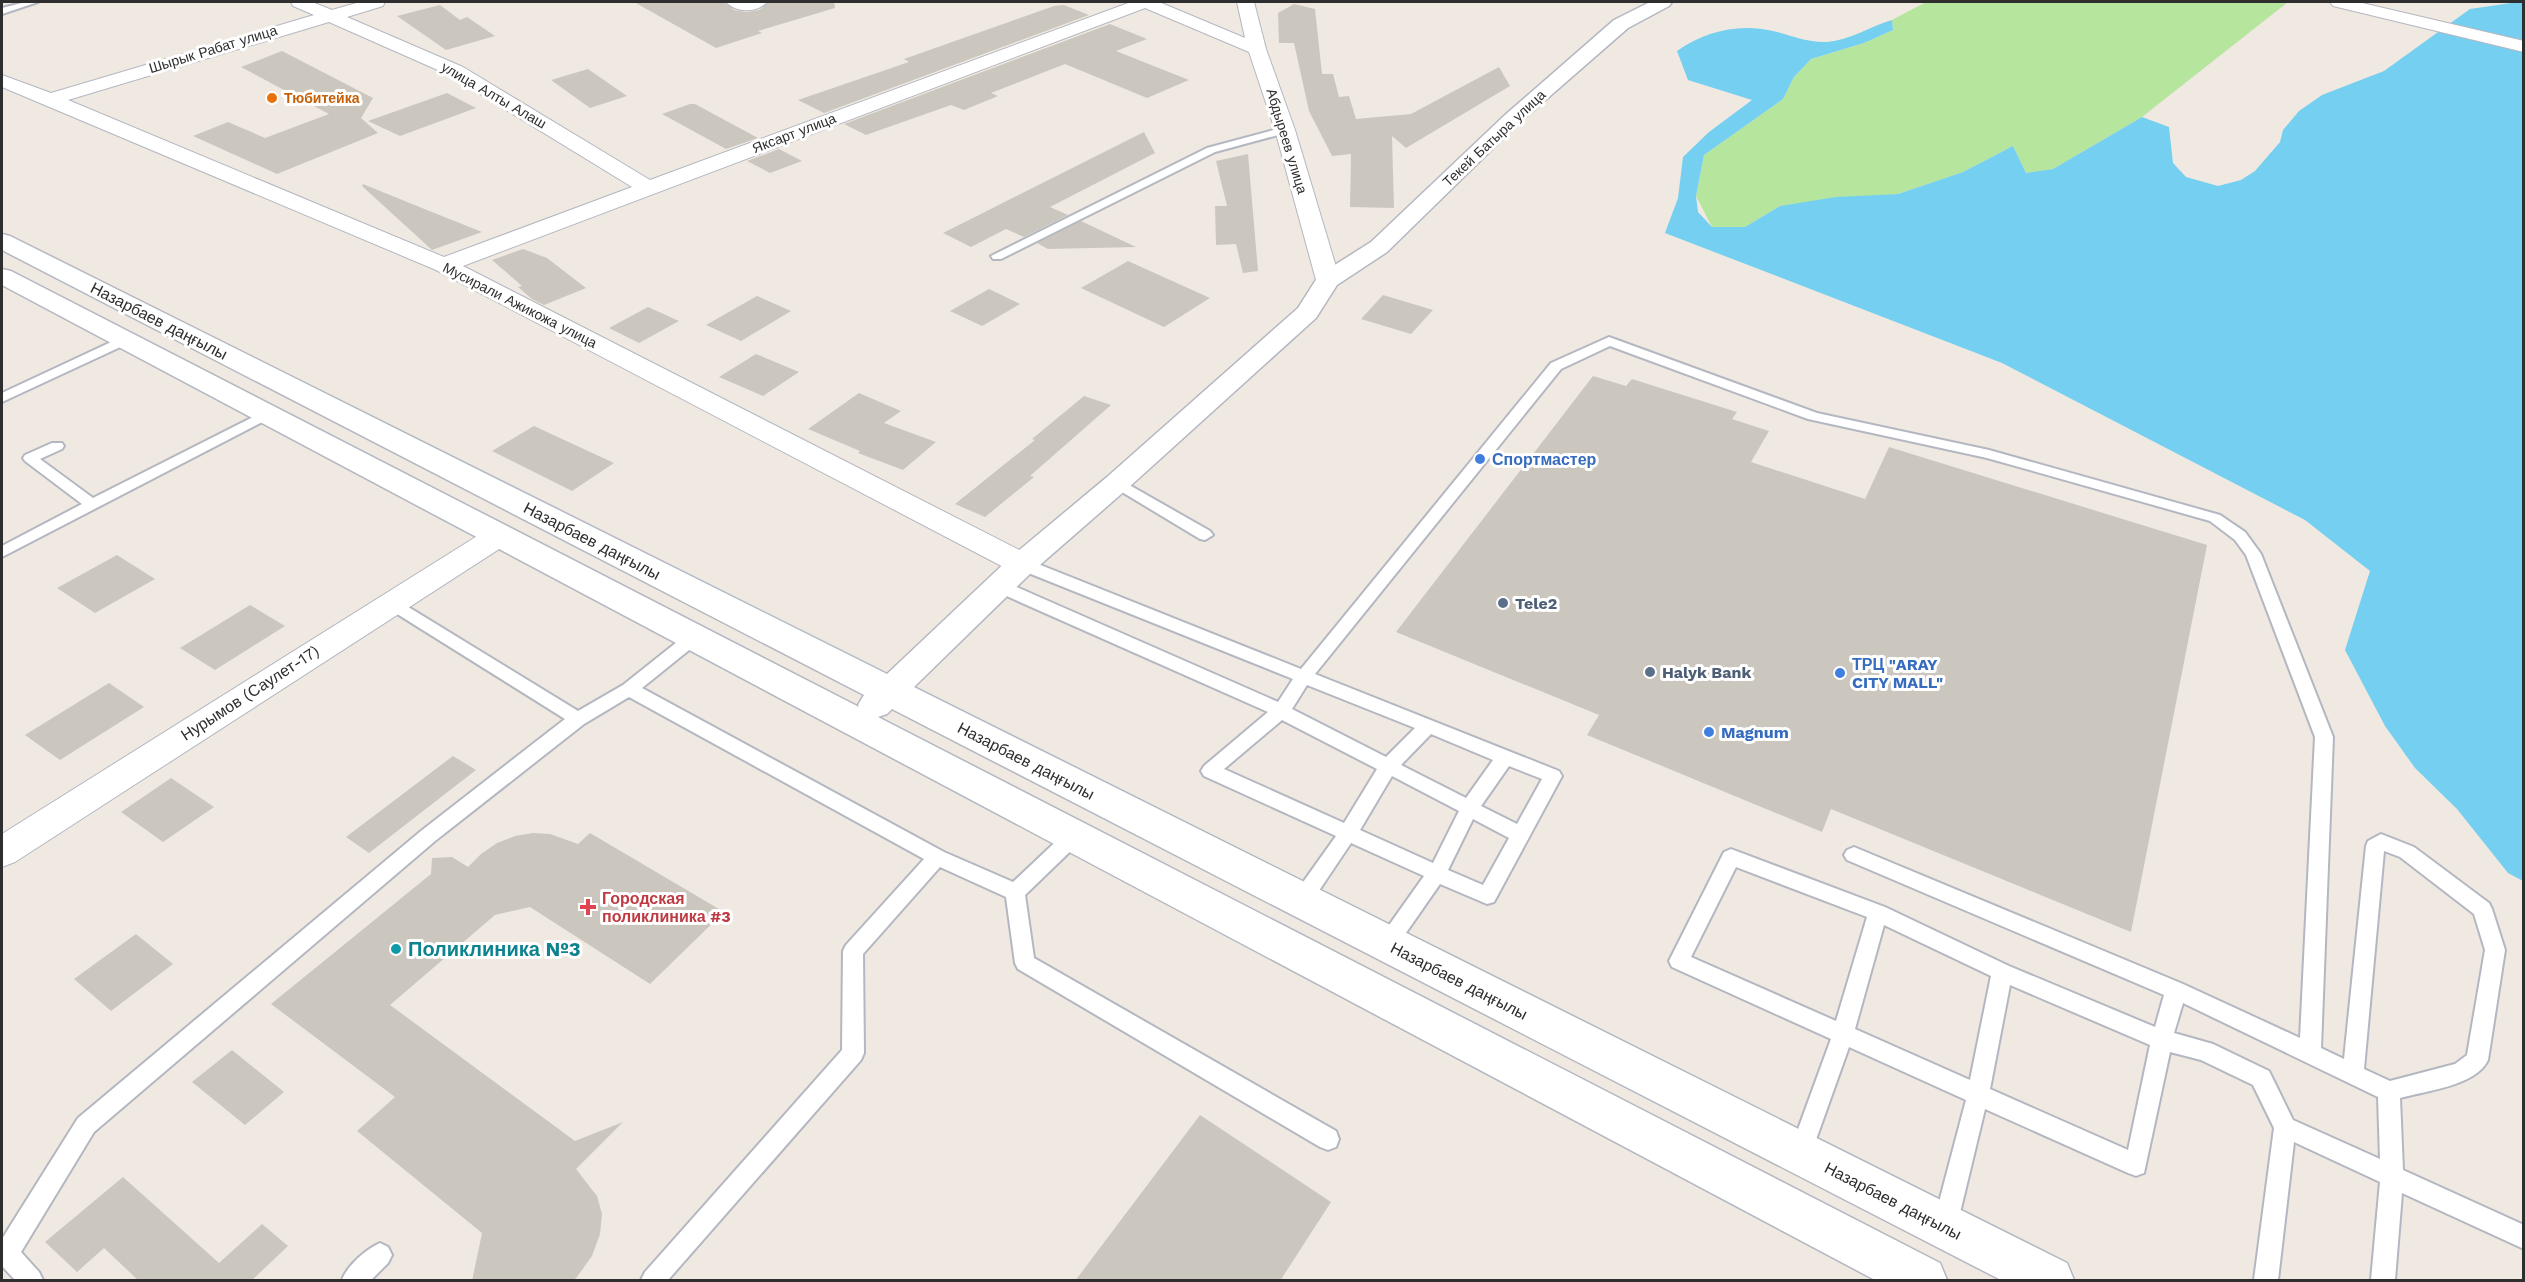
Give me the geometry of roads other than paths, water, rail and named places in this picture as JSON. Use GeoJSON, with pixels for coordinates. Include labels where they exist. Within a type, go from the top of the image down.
{"type":"FeatureCollection","features":[{"type":"Feature","properties":{"kind":"main road","name":"Текей Батыра улица"},"geometry":{"type":"LineString","coordinates":[[1328,280],[1379,247],[1512,120],[1621,24],[1663,2]]}},
{"type":"Feature","properties":{"kind":"main road","name":"Назарбаев даңғылы"},"geometry":{"type":"LineString","coordinates":[[2,242],[2050,1281]]}},
{"type":"Feature","properties":{"kind":"main road","name":"Назарбаев даңғылы"},"geometry":{"type":"LineString","coordinates":[[4,280],[500,535],[1923,1281]]}},
{"type":"Feature","properties":{"kind":"main road"},"geometry":{"type":"LineString","coordinates":[[857,722],[1022,564],[1117,483],[1307,313],[1328,280]]}},
{"type":"Feature","properties":{"kind":"street","name":"улица Алты Алаш"},"geometry":{"type":"LineString","coordinates":[[299,2],[456,71],[648,188]]}},
{"type":"Feature","properties":{"kind":"street","name":"Шырык Рабат улица"},"geometry":{"type":"LineString","coordinates":[[50,99],[329,14],[377,2]]}},
{"type":"Feature","properties":{"kind":"street"},"geometry":{"type":"LineString","coordinates":[[735,2],[744,6],[758,2]]}},
{"type":"Feature","properties":{"kind":"street"},"geometry":{"type":"LineString","coordinates":[[1146,2],[1257,49]]}},
{"type":"Feature","properties":{"kind":"street","name":"Яксарт улица"},"geometry":{"type":"LineString","coordinates":[[444,265],[1146,2]]}},
{"type":"Feature","properties":{"kind":"street","name":"Абдыреев улица"},"geometry":{"type":"LineString","coordinates":[[1245,2],[1257,49],[1285,130],[1328,280]]}},
{"type":"Feature","properties":{"kind":"street"},"geometry":{"type":"LineString","coordinates":[[2338,2],[2523,48]]}},
{"type":"Feature","properties":{"kind":"street","name":"Мусирали Ажикожа улица"},"geometry":{"type":"LineString","coordinates":[[2,81],[50,99],[444,265],[1022,564]]}},
{"type":"Feature","properties":{"kind":"street","name":"Нурымов (Саулет-17)"},"geometry":{"type":"LineString","coordinates":[[2,852],[500,535]]}},
{"type":"Feature","properties":{"kind":"lane"},"geometry":{"type":"LineString","coordinates":[[2,11],[34,2]]}},
{"type":"Feature","properties":{"kind":"lane"},"geometry":{"type":"LineString","coordinates":[[997,256],[1211,150],[1285,130]]}},
{"type":"Feature","properties":{"kind":"lane"},"geometry":{"type":"LineString","coordinates":[[2,398],[124,340]]}},
{"type":"Feature","properties":{"kind":"lane"},"geometry":{"type":"LineString","coordinates":[[1022,564],[1304,676],[1553,776],[1487,896],[1210,771],[1281,711],[1304,676],[1556,366],[1609,341],[1813,416],[1989,454],[2215,518],[2240,536],[2253,554],[2282,623],[2324,737],[2310,1054]]}},
{"type":"Feature","properties":{"kind":"lane"},"geometry":{"type":"LineString","coordinates":[[2,552],[265,415]]}},
{"type":"Feature","properties":{"kind":"lane"},"geometry":{"type":"LineString","coordinates":[[57,446],[30,458],[92,505]]}},
{"type":"Feature","properties":{"kind":"lane"},"geometry":{"type":"LineString","coordinates":[[1117,483],[1205,535]]}},
{"type":"Feature","properties":{"kind":"lane"},"geometry":{"type":"LineString","coordinates":[[999,586],[1281,711],[1521,835]]}},
{"type":"Feature","properties":{"kind":"lane"},"geometry":{"type":"LineString","coordinates":[[392,603],[578,719]]}},
{"type":"Feature","properties":{"kind":"lane"},"geometry":{"type":"LineString","coordinates":[[31,1281],[6,1254],[86,1125],[428,836],[578,719],[629,689],[693,638]]}},
{"type":"Feature","properties":{"kind":"lane"},"geometry":{"type":"LineString","coordinates":[[629,689],[937,857],[1015,892]]}},
{"type":"Feature","properties":{"kind":"lane"},"geometry":{"type":"LineString","coordinates":[[1301,901],[1348,833],[1388,767],[1428,726]]}},
{"type":"Feature","properties":{"kind":"lane"},"geometry":{"type":"LineString","coordinates":[[1387,944],[1437,873],[1469,809],[1505,757]]}},
{"type":"Feature","properties":{"kind":"lane"},"geometry":{"type":"LineString","coordinates":[[1015,892],[1074,836]]}},
{"type":"Feature","properties":{"kind":"lane"},"geometry":{"type":"LineString","coordinates":[[1854,855],[2176,990],[2310,1054],[2353,1074],[2390,1091],[2461,1072],[2477,1060],[2495,950],[2482,909],[2407,852],[2381,842],[2375,846],[2353,1074]]}},
{"type":"Feature","properties":{"kind":"lane"},"geometry":{"type":"LineString","coordinates":[[653,1281],[854,1053],[853,951],[937,857]]}},
{"type":"Feature","properties":{"kind":"lane"},"geometry":{"type":"LineString","coordinates":[[2176,990],[2162,1040],[2136,1165],[1679,961],[1731,857],[1878,912],[2002,972],[2162,1040],[2205,1051],[2261,1078],[2285,1127],[2266,1281]]}},
{"type":"Feature","properties":{"kind":"lane"},"geometry":{"type":"LineString","coordinates":[[1015,892],[1025,963],[1328,1139]]}},
{"type":"Feature","properties":{"kind":"lane"},"geometry":{"type":"LineString","coordinates":[[1800,1154],[1843,1034],[1878,912]]}},
{"type":"Feature","properties":{"kind":"lane"},"geometry":{"type":"LineString","coordinates":[[1944,1227],[1978,1094],[2002,972]]}},
{"type":"Feature","properties":{"kind":"lane"},"geometry":{"type":"LineString","coordinates":[[2383,1281],[2392,1178],[2390,1091]]}},
{"type":"Feature","properties":{"kind":"lane"},"geometry":{"type":"LineString","coordinates":[[2285,1127],[2523,1237]]}},
{"type":"Feature","properties":{"kind":"lane"},"geometry":{"type":"LineString","coordinates":[[354,1281],[380,1255]]}},
{"type":"Feature","properties":{"kind":"water"},"geometry":{"type":"Polygon","coordinates":[[[2523,2],[2523,881],[2508,873],[2457,809],[2415,768],[2385,726],[2345,650],[2370,571],[2305,520],[2002,363],[1665,233],[1678,198],[1683,157],[1709,132],[1752,100],[1688,80],[1677,51],[1699,38],[1723,30],[1760,29],[1806,40],[1827,42],[1852,36],[1892,20],[1893,30],[1864,43],[1811,59],[1794,77],[1783,99],[1704,155],[1696,196],[1698,212],[1712,227],[1745,227],[1780,206],[1836,197],[1898,194],[1963,172],[2013,146],[2026,173],[2053,169],[2142,117],[2169,127],[2173,163],[2186,177],[2218,186],[2241,180],[2255,171],[2280,142],[2283,130],[2299,111],[2322,95],[2384,71],[2470,9],[2523,2]]]}},
{"type":"Feature","properties":{"kind":"place","name":"Тюбитейка"},"geometry":{"type":"Point","coordinates":[272,98]}},
{"type":"Feature","properties":{"kind":"place","name":"Спортмастер"},"geometry":{"type":"Point","coordinates":[1480,459]}},
{"type":"Feature","properties":{"kind":"place","name":"Tele2"},"geometry":{"type":"Point","coordinates":[1503,603]}},
{"type":"Feature","properties":{"kind":"place","name":"Halyk Bank"},"geometry":{"type":"Point","coordinates":[1650,672]}},
{"type":"Feature","properties":{"kind":"place","name":"ТРЦ \"ARAY CITY MALL\""},"geometry":{"type":"Point","coordinates":[1840,673]}},
{"type":"Feature","properties":{"kind":"place","name":"Magnum"},"geometry":{"type":"Point","coordinates":[1709,732]}},
{"type":"Feature","properties":{"kind":"place","name":"Городская поликлиника #3"},"geometry":{"type":"Point","coordinates":[588,907]}},
{"type":"Feature","properties":{"kind":"place","name":"Поликлиника №3"},"geometry":{"type":"Point","coordinates":[396,949]}}]}
